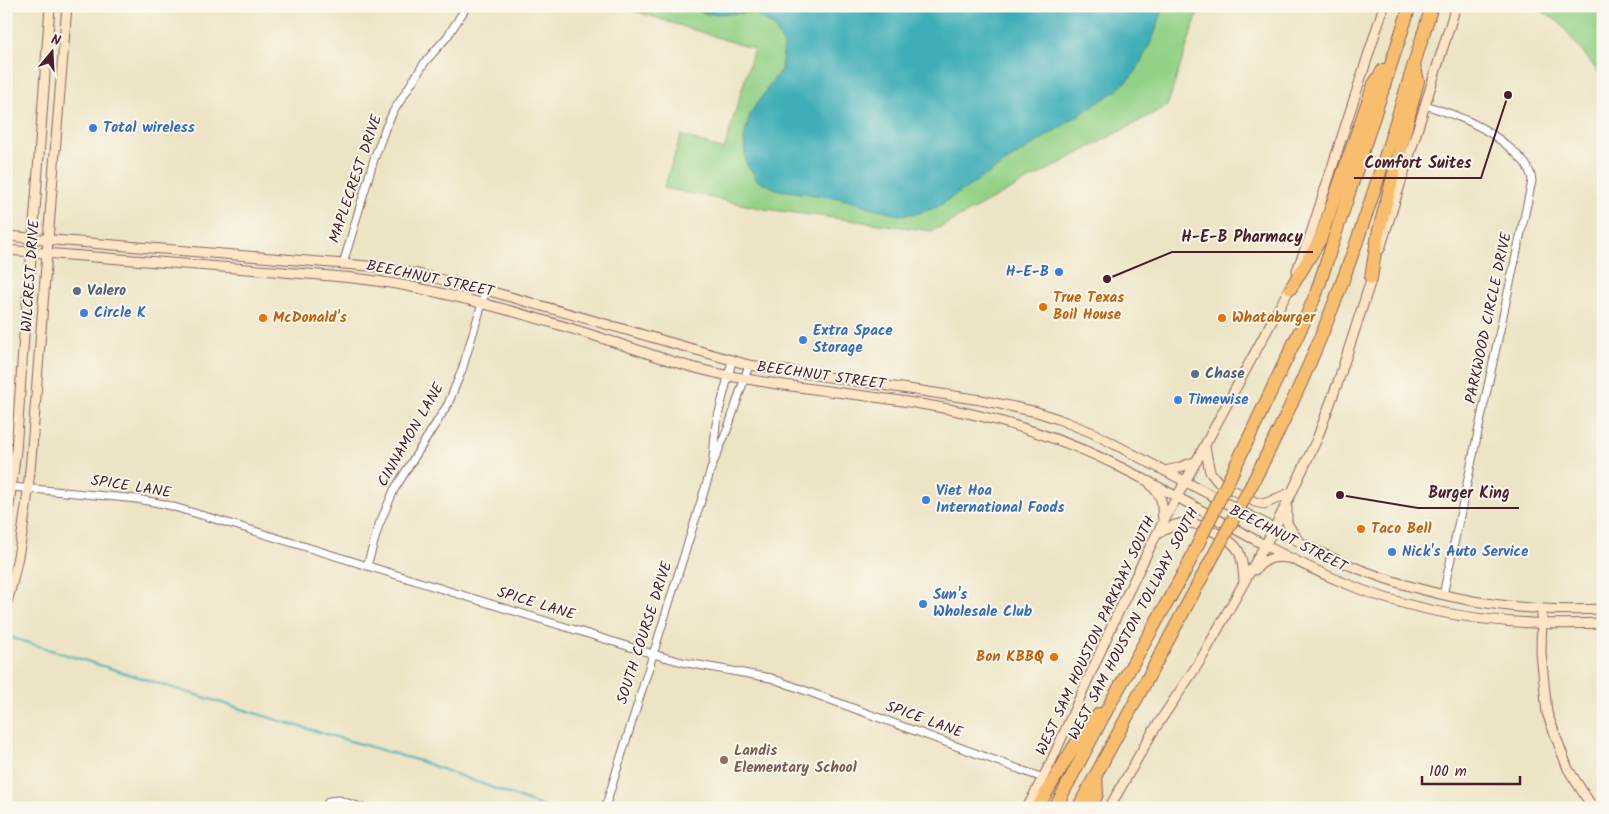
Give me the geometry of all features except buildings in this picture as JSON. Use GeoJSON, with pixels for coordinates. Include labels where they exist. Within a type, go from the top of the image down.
{"type":"FeatureCollection","features":[{"type":"Feature","properties":{"kind":"highway","name":"WEST SAM HOUSTON TOLLWAY SOUTH"},"geometry":{"type":"LineString","coordinates":[[1055,808],[1111,702],[1186,568],[1304,324],[1316,294],[1410,6]]}},
{"type":"Feature","properties":{"kind":"highway"},"geometry":{"type":"LineString","coordinates":[[1078,808],[1216,552],[1292,405],[1335,302],[1367,212],[1432,6]]}},
{"type":"Feature","properties":{"kind":"highway"},"geometry":{"type":"LineString","coordinates":[[1291,288],[1320,240],[1374,84],[1394,53]]}},
{"type":"Feature","properties":{"kind":"highway"},"geometry":{"type":"LineString","coordinates":[[1371,278],[1378,234],[1418,80],[1414,63]]}},
{"type":"Feature","properties":{"kind":"highway"},"geometry":{"type":"LineString","coordinates":[[1037,808],[1084,730],[1111,702]]}},
{"type":"Feature","properties":{"kind":"highway"},"geometry":{"type":"LineString","coordinates":[[1090,808],[1097,794],[1096,776]]}},
{"type":"Feature","properties":{"kind":"main road","name":"WILCREST DRIVE"},"geometry":{"type":"LineString","coordinates":[[6,530],[12,487],[33,238],[50,6]]}},
{"type":"Feature","properties":{"kind":"main road","name":"WILCREST DRIVE"},"geometry":{"type":"LineString","coordinates":[[6,606],[19,555],[28,488],[67,6]]}},
{"type":"Feature","properties":{"kind":"main road","name":"WEST SAM HOUSTON PARKWAY SOUTH"},"geometry":{"type":"LineString","coordinates":[[1027,808],[1072,718],[1115,619],[1157,534],[1291,288],[1310,236],[1384,6]]}},
{"type":"Feature","properties":{"kind":"main road"},"geometry":{"type":"LineString","coordinates":[[1109,808],[1152,733],[1200,662],[1274,529],[1317,439],[1338,382],[1456,6]]}},
{"type":"Feature","properties":{"kind":"main road"},"geometry":{"type":"LineString","coordinates":[[42,120],[57,121]]}},
{"type":"Feature","properties":{"kind":"main road","name":"BEECHNUT STREET"},"geometry":{"type":"LineString","coordinates":[[6,236],[343,264],[422,275],[486,290],[749,365],[999,403],[1038,412],[1108,440],[1274,529],[1352,567],[1382,578],[1443,595],[1489,603],[1542,609],[1603,609]]}},
{"type":"Feature","properties":{"kind":"main road"},"geometry":{"type":"LineString","coordinates":[[164,249],[164,263]]}},
{"type":"Feature","properties":{"kind":"main road","name":"BEECHNUT STREET"},"geometry":{"type":"LineString","coordinates":[[6,250],[342,276],[411,286],[482,303],[728,376],[887,399],[995,420],[1077,447],[1145,480],[1265,545],[1346,584],[1439,612],[1476,619],[1542,624],[1603,623]]}},
{"type":"Feature","properties":{"kind":"main road"},"geometry":{"type":"LineString","coordinates":[[268,258],[268,271]]}},
{"type":"Feature","properties":{"kind":"main road"},"geometry":{"type":"LineString","coordinates":[[316,274],[321,269],[338,270],[342,268],[343,264]]}},
{"type":"Feature","properties":{"kind":"main road"},"geometry":{"type":"LineString","coordinates":[[587,334],[593,320]]}},
{"type":"Feature","properties":{"kind":"main road"},"geometry":{"type":"LineString","coordinates":[[22,368],[38,368]]}},
{"type":"Feature","properties":{"kind":"main road"},"geometry":{"type":"LineString","coordinates":[[887,399],[888,386]]}},
{"type":"Feature","properties":{"kind":"main road"},"geometry":{"type":"LineString","coordinates":[[995,420],[999,403]]}},
{"type":"Feature","properties":{"kind":"main road"},"geometry":{"type":"LineString","coordinates":[[1205,446],[1210,472],[1218,482],[1255,502],[1264,504],[1291,495]]}},
{"type":"Feature","properties":{"kind":"main road"},"geometry":{"type":"LineString","coordinates":[[1165,470],[1178,468],[1197,461]]}},
{"type":"Feature","properties":{"kind":"main road"},"geometry":{"type":"LineString","coordinates":[[1145,480],[1161,497],[1163,524]]}},
{"type":"Feature","properties":{"kind":"main road"},"geometry":{"type":"LineString","coordinates":[[1291,495],[1286,517],[1287,523],[1299,541]]}},
{"type":"Feature","properties":{"kind":"main road"},"geometry":{"type":"LineString","coordinates":[[1157,534],[1172,526],[1184,523],[1201,526],[1220,535],[1238,549],[1241,556],[1244,581]]}},
{"type":"Feature","properties":{"kind":"main road"},"geometry":{"type":"LineString","coordinates":[[1244,581],[1263,561],[1275,557],[1293,559]]}},
{"type":"Feature","properties":{"kind":"main road"},"geometry":{"type":"LineString","coordinates":[[1346,584],[1352,567]]}},
{"type":"Feature","properties":{"kind":"main road"},"geometry":{"type":"LineString","coordinates":[[1439,612],[1443,595]]}},
{"type":"Feature","properties":{"kind":"main road"},"geometry":{"type":"LineString","coordinates":[[1542,609],[1540,653],[1547,713],[1568,769],[1594,808]]}},
{"type":"Feature","properties":{"kind":"street","name":"MAPLECREST DRIVE"},"geometry":{"type":"LineString","coordinates":[[343,264],[374,158],[393,112],[425,62],[447,37],[467,6]]}},
{"type":"Feature","properties":{"kind":"street","name":"PARKWOOD CIRCLE DRIVE"},"geometry":{"type":"LineString","coordinates":[[1425,105],[1474,123],[1496,136],[1522,158],[1528,167],[1532,181],[1443,595]]}},
{"type":"Feature","properties":{"kind":"street","name":"CINNAMON LANE"},"geometry":{"type":"LineString","coordinates":[[366,566],[394,490],[448,404],[462,370],[486,290]]}},
{"type":"Feature","properties":{"kind":"street","name":"SOUTH COURSE DRIVE"},"geometry":{"type":"LineString","coordinates":[[712,466],[716,424],[732,361]]}},
{"type":"Feature","properties":{"kind":"street","name":"SOUTH COURSE DRIVE"},"geometry":{"type":"LineString","coordinates":[[605,808],[712,466],[728,428],[749,365]]}},
{"type":"Feature","properties":{"kind":"street","name":"SPICE LANE"},"geometry":{"type":"LineString","coordinates":[[12,487],[137,498],[164,504],[653,654],[682,662],[770,678],[1043,778]]}},
{"type":"Feature","properties":{"kind":"street"},"geometry":{"type":"LineString","coordinates":[[324,808],[330,801],[339,800],[363,808]]}},
{"type":"Feature","properties":{"kind":"green space"},"geometry":{"type":"Polygon","coordinates":[[[619,6],[1200,6],[1167,106],[933,231],[765,209],[664,188],[681,135],[724,150],[754,49],[619,6]]]}},
{"type":"Feature","properties":{"kind":"green space"},"geometry":{"type":"Polygon","coordinates":[[[1534,6],[1603,6],[1603,78],[1559,22],[1534,6]]]}},
{"type":"Feature","properties":{"kind":"water"},"geometry":{"type":"Polygon","coordinates":[[[683,6],[1164,6],[1153,38],[1135,73],[1116,91],[937,207],[919,213],[899,215],[838,198],[779,190],[758,181],[746,163],[744,139],[750,114],[781,69],[784,45],[773,26],[754,13],[708,14],[683,6]]]}},
{"type":"Feature","properties":{"kind":"waterway"},"geometry":{"type":"LineString","coordinates":[[6,636],[277,720],[420,761],[547,808]]}},
{"type":"Feature","properties":{"kind":"place","name":"Comfort Suites"},"geometry":{"type":"Point","coordinates":[1508,95]}},
{"type":"Feature","properties":{"kind":"place","name":"Total wireless"},"geometry":{"type":"Point","coordinates":[93,128]}},
{"type":"Feature","properties":{"kind":"place","name":"H-E-B"},"geometry":{"type":"Point","coordinates":[1059,272]}},
{"type":"Feature","properties":{"kind":"place","name":"H-E-B Pharmacy"},"geometry":{"type":"Point","coordinates":[1107,279]}},
{"type":"Feature","properties":{"kind":"place","name":"Valero"},"geometry":{"type":"Point","coordinates":[77,291]}},
{"type":"Feature","properties":{"kind":"place","name":"True Texas Boil House"},"geometry":{"type":"Point","coordinates":[1043,307]}},
{"type":"Feature","properties":{"kind":"place","name":"Circle K"},"geometry":{"type":"Point","coordinates":[84,313]}},
{"type":"Feature","properties":{"kind":"place","name":"McDonald's"},"geometry":{"type":"Point","coordinates":[263,318]}},
{"type":"Feature","properties":{"kind":"place","name":"Whataburger"},"geometry":{"type":"Point","coordinates":[1222,318]}},
{"type":"Feature","properties":{"kind":"place","name":"Extra Space Storage"},"geometry":{"type":"Point","coordinates":[803,340]}},
{"type":"Feature","properties":{"kind":"place","name":"Chase"},"geometry":{"type":"Point","coordinates":[1195,374]}},
{"type":"Feature","properties":{"kind":"place","name":"Timewise"},"geometry":{"type":"Point","coordinates":[1178,400]}},
{"type":"Feature","properties":{"kind":"place","name":"Burger King"},"geometry":{"type":"Point","coordinates":[1340,495]}},
{"type":"Feature","properties":{"kind":"place","name":"Viet Hoa International Foods"},"geometry":{"type":"Point","coordinates":[926,500]}},
{"type":"Feature","properties":{"kind":"place","name":"Taco Bell"},"geometry":{"type":"Point","coordinates":[1361,529]}},
{"type":"Feature","properties":{"kind":"place","name":"Nick's Auto Service"},"geometry":{"type":"Point","coordinates":[1392,552]}},
{"type":"Feature","properties":{"kind":"place","name":"Sun's Wholesale Club"},"geometry":{"type":"Point","coordinates":[923,604]}},
{"type":"Feature","properties":{"kind":"place","name":"Bon KBBQ"},"geometry":{"type":"Point","coordinates":[1054,657]}},
{"type":"Feature","properties":{"kind":"place","name":"Landis Elementary School"},"geometry":{"type":"Point","coordinates":[724,760]}}]}
